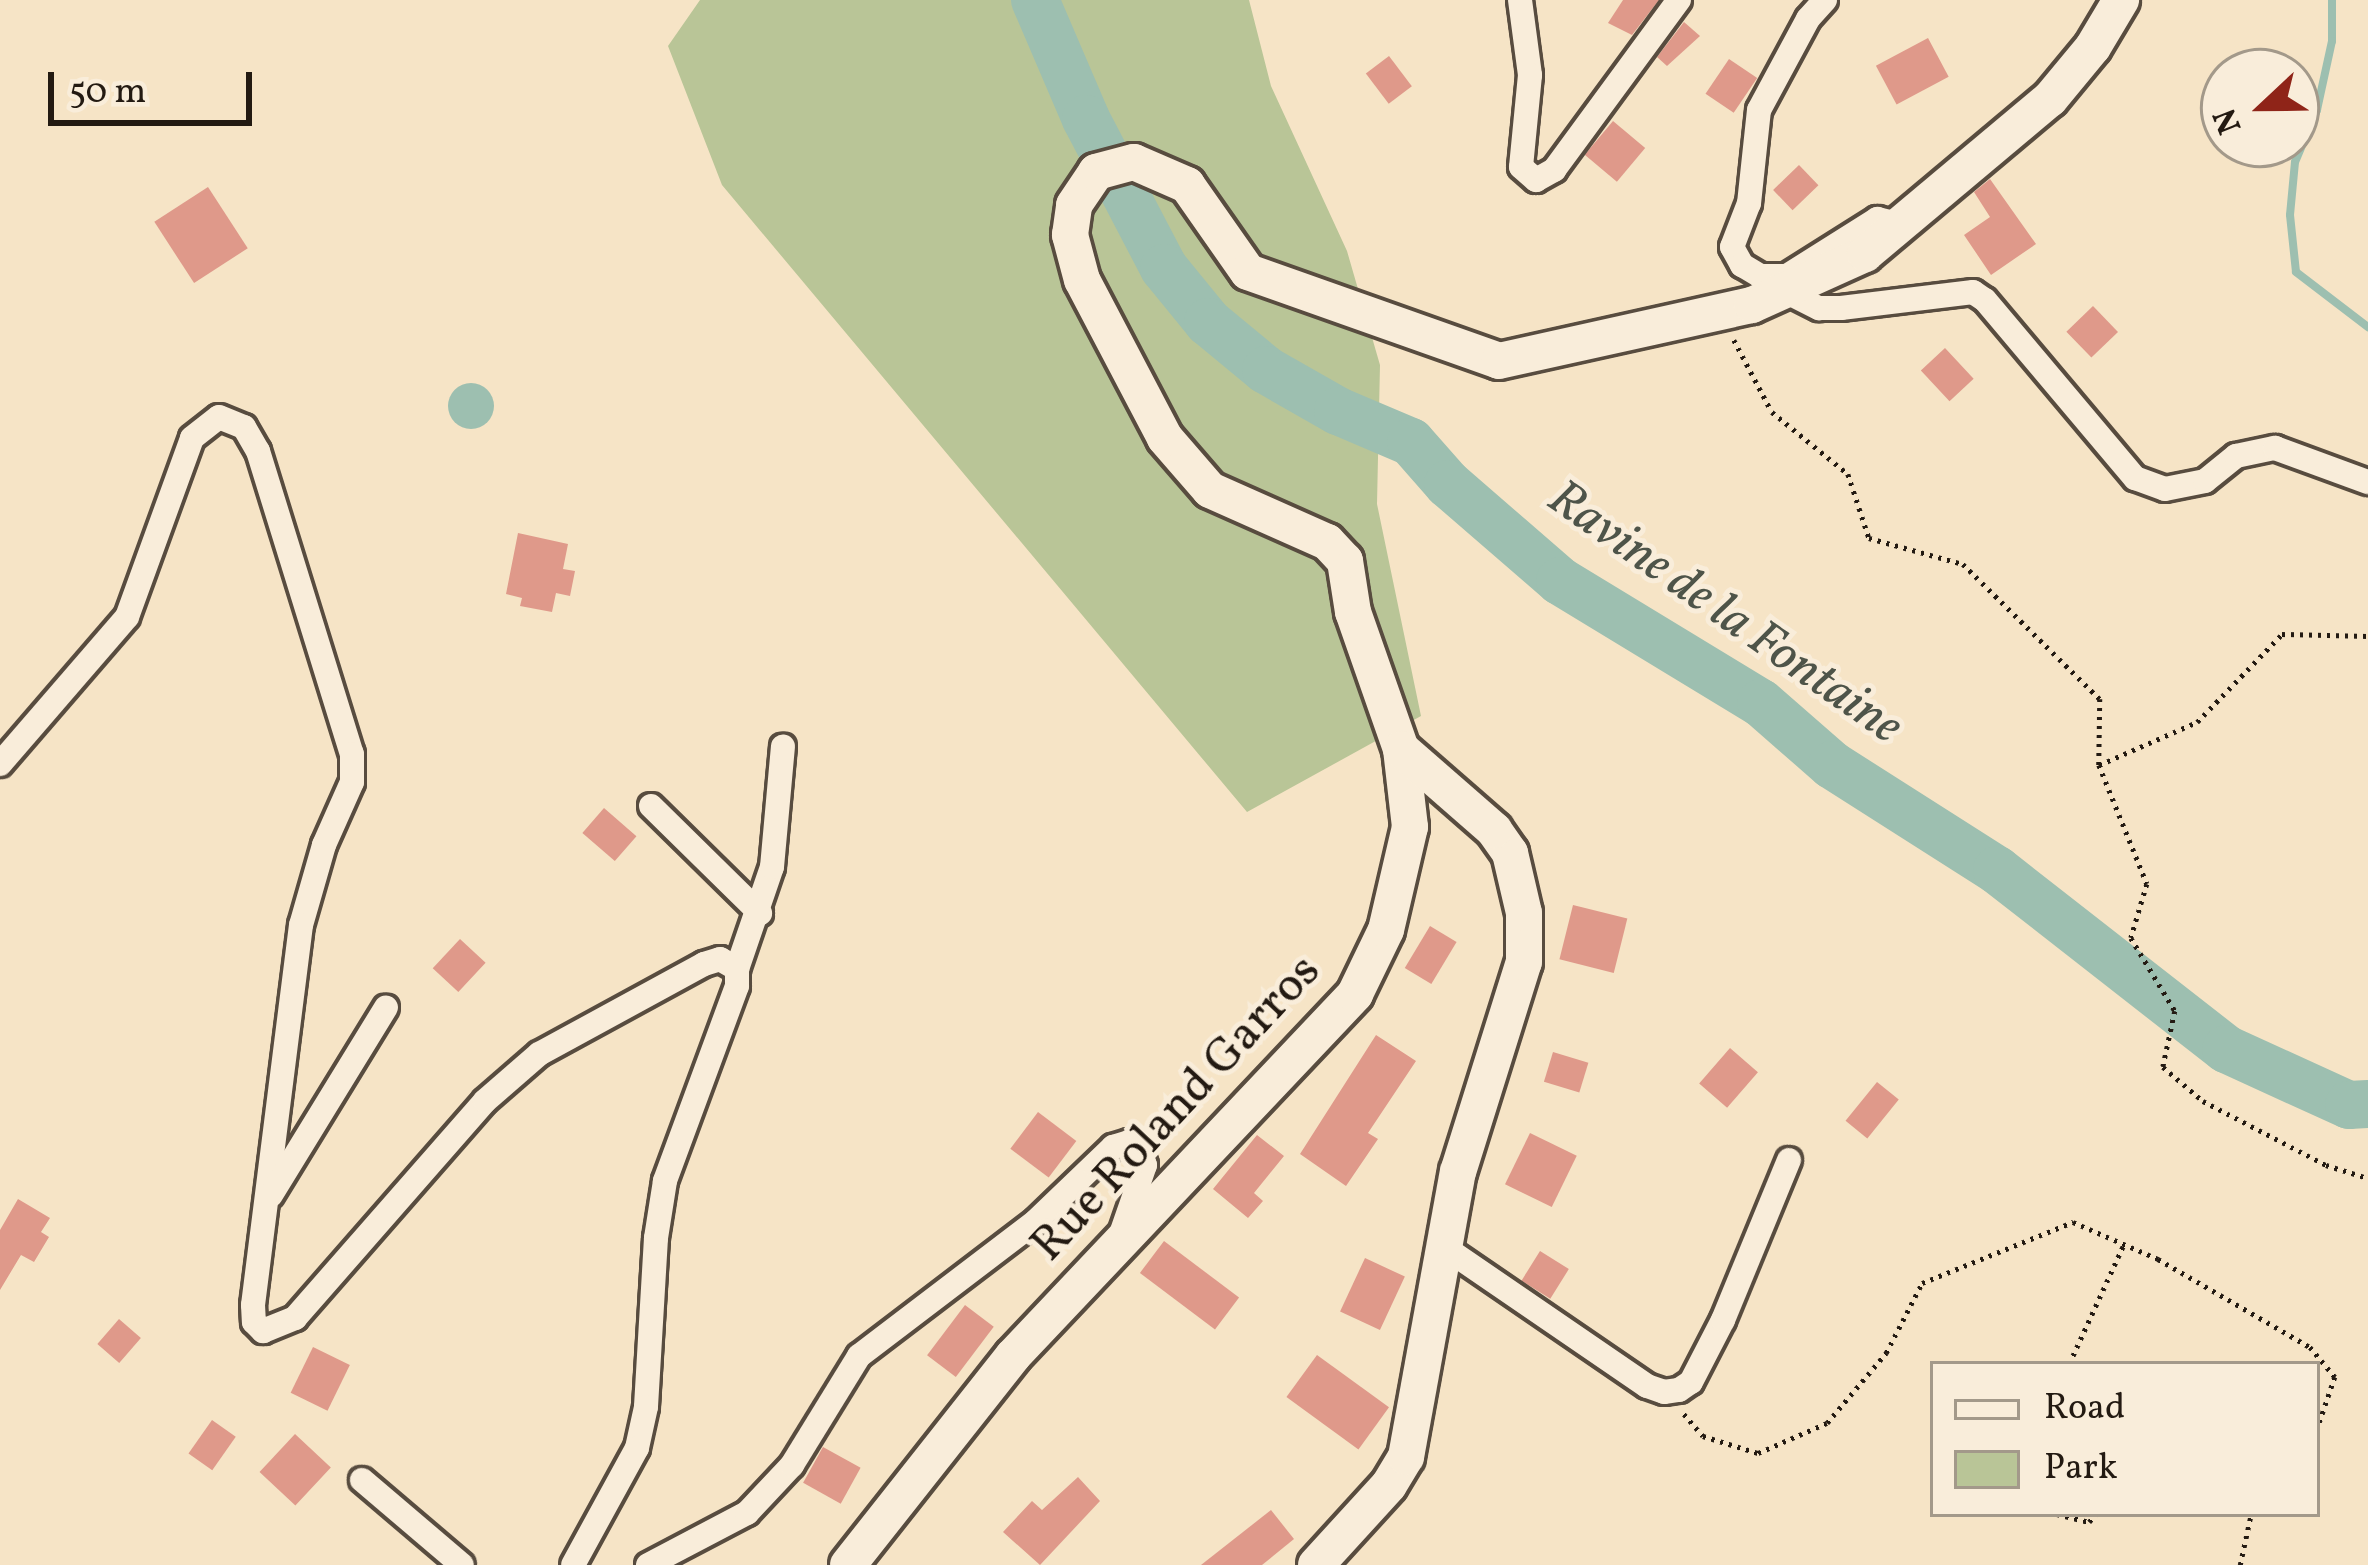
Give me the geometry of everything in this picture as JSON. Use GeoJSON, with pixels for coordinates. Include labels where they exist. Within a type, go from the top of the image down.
{"type":"FeatureCollection","features":[{"type":"Feature","properties":{"kind":"main road"},"geometry":{"type":"LineString","coordinates":[[1720,314],[1787,292],[1865,254],[2050,99],[2093,47],[2121,0]]}},
{"type":"Feature","properties":{"kind":"main road","name":"Rue Roland Garros"},"geometry":{"type":"LineString","coordinates":[[848,1565],[1013,1356],[1355,994],[1387,930],[1410,827],[1401,749],[1353,612],[1345,561],[1327,542],[1210,490],[1165,438],[1082,280],[1070,235],[1075,206],[1096,172],[1134,162],[1187,184],[1204,201],[1248,272],[1474,356],[1499,361],[1720,314]]}},
{"type":"Feature","properties":{"kind":"main road"},"geometry":{"type":"LineString","coordinates":[[1316,1565],[1389,1485],[1406,1457],[1458,1172],[1524,962],[1524,913],[1510,853],[1494,830],[1401,749]]}},
{"type":"Feature","properties":{"kind":"street"},"geometry":{"type":"LineString","coordinates":[[1520,0],[1530,75],[1521,167],[1536,180],[1554,170],[1679,0]]}},
{"type":"Feature","properties":{"kind":"street"},"geometry":{"type":"LineString","coordinates":[[1826,0],[1808,20],[1759,110],[1749,203],[1732,248],[1742,265],[1760,276],[1787,276],[1877,219],[1902,225]]}},
{"type":"Feature","properties":{"kind":"street"},"geometry":{"type":"LineString","coordinates":[[1787,292],[1819,308],[1973,292],[1985,300],[2135,478],[2165,489],[2205,482],[2236,455],[2275,448],[2368,482]]}},
{"type":"Feature","properties":{"kind":"street"},"geometry":{"type":"LineString","coordinates":[[0,764],[127,617],[192,438],[219,418],[244,427],[258,452],[352,754],[352,782],[324,845],[301,925],[252,1314],[258,1327],[272,1331],[295,1318],[484,1101],[523,1067],[704,964],[720,959],[737,969]]}},
{"type":"Feature","properties":{"kind":"street"},"geometry":{"type":"LineString","coordinates":[[573,1565],[638,1448],[646,1407],[665,1181],[760,913],[772,867],[783,746]]}},
{"type":"Feature","properties":{"kind":"street"},"geometry":{"type":"LineString","coordinates":[[651,806],[760,913]]}},
{"type":"Feature","properties":{"kind":"street"},"geometry":{"type":"LineString","coordinates":[[266,1204],[386,1007]]}},
{"type":"Feature","properties":{"kind":"street"},"geometry":{"type":"LineString","coordinates":[[648,1565],[747,1513],[792,1465],[859,1356],[1036,1221],[1113,1148],[1129,1142],[1140,1149],[1145,1165],[1117,1248]]}},
{"type":"Feature","properties":{"kind":"street"},"geometry":{"type":"LineString","coordinates":[[1444,1246],[1664,1392],[1691,1382],[1724,1320],[1789,1160]]}},
{"type":"Feature","properties":{"kind":"street"},"geometry":{"type":"LineString","coordinates":[[362,1480],[462,1565]]}},
{"type":"Feature","properties":{"kind":"path"},"geometry":{"type":"LineString","coordinates":[[1720,314],[1772,412],[1848,474],[1869,538],[1964,564],[2100,699],[2099,764],[2147,884],[2131,938],[2175,1011],[2163,1067],[2203,1101],[2326,1165],[2368,1178]]}},
{"type":"Feature","properties":{"kind":"path"},"geometry":{"type":"LineString","coordinates":[[2099,764],[2197,722],[2282,634],[2368,636]]}},
{"type":"Feature","properties":{"kind":"path"},"geometry":{"type":"LineString","coordinates":[[1664,1392],[1703,1436],[1758,1453],[1827,1423],[1886,1353],[1922,1283],[2073,1222],[2124,1244],[2310,1346],[2335,1377],[2320,1421]]}},
{"type":"Feature","properties":{"kind":"path"},"geometry":{"type":"LineString","coordinates":[[2070,1361],[2124,1244]]}},
{"type":"Feature","properties":{"kind":"path"},"geometry":{"type":"LineString","coordinates":[[2320,1397],[2329,1395]]}},
{"type":"Feature","properties":{"kind":"path"},"geometry":{"type":"LineString","coordinates":[[2240,1565],[2250,1517]]}},
{"type":"Feature","properties":{"kind":"green space"},"geometry":{"type":"Polygon","coordinates":[[[700,0],[1249,0],[1271,86],[1347,251],[1380,365],[1377,504],[1421,716],[1247,812],[722,185],[668,46],[700,0]]]}},
{"type":"Feature","properties":{"kind":"shaded area"},"geometry":{"type":"Polygon","coordinates":[[[471,383],[487,390],[494,406],[487,422],[471,429],[455,422],[448,406],[455,390],[471,383]]]}},
{"type":"Feature","properties":{"kind":"building"},"geometry":{"type":"Polygon","coordinates":[[[1623,0],[1659,0],[1632,35],[1608,23],[1623,0]]]}},
{"type":"Feature","properties":{"kind":"building"},"geometry":{"type":"Polygon","coordinates":[[[1684,22],[1700,36],[1667,66],[1657,57],[1684,22]]]}},
{"type":"Feature","properties":{"kind":"building"},"geometry":{"type":"Polygon","coordinates":[[[1928,38],[1949,77],[1897,105],[1876,66],[1928,38]]]}},
{"type":"Feature","properties":{"kind":"building"},"geometry":{"type":"Polygon","coordinates":[[[1389,56],[1412,86],[1389,104],[1366,73],[1389,56]]]}},
{"type":"Feature","properties":{"kind":"building"},"geometry":{"type":"Polygon","coordinates":[[[1729,59],[1757,78],[1734,113],[1706,94],[1729,59]]]}},
{"type":"Feature","properties":{"kind":"building"},"geometry":{"type":"Polygon","coordinates":[[[1613,121],[1645,148],[1617,182],[1585,155],[1613,121]]]}},
{"type":"Feature","properties":{"kind":"building"},"geometry":{"type":"Polygon","coordinates":[[[1799,165],[1818,185],[1793,210],[1773,190],[1799,165]]]}},
{"type":"Feature","properties":{"kind":"building"},"geometry":{"type":"Polygon","coordinates":[[[1990,179],[2036,244],[1991,275],[1964,235],[1990,217],[1974,192],[1990,179]]]}},
{"type":"Feature","properties":{"kind":"building"},"geometry":{"type":"Polygon","coordinates":[[[208,187],[248,248],[194,283],[154,222],[208,187]]]}},
{"type":"Feature","properties":{"kind":"building"},"geometry":{"type":"Polygon","coordinates":[[[2093,306],[2118,332],[2091,358],[2066,332],[2093,306]]]}},
{"type":"Feature","properties":{"kind":"building"},"geometry":{"type":"Polygon","coordinates":[[[1945,348],[1974,379],[1950,401],[1921,371],[1945,348]]]}},
{"type":"Feature","properties":{"kind":"building"},"geometry":{"type":"Polygon","coordinates":[[[518,533],[568,544],[563,569],[575,571],[570,596],[556,593],[552,612],[520,606],[522,598],[506,594],[518,533]]]}},
{"type":"Feature","properties":{"kind":"building"},"geometry":{"type":"Polygon","coordinates":[[[604,808],[636,836],[615,861],[582,833],[604,808]]]}},
{"type":"Feature","properties":{"kind":"building"},"geometry":{"type":"Polygon","coordinates":[[[1573,905],[1627,919],[1614,973],[1559,959],[1573,905]]]}},
{"type":"Feature","properties":{"kind":"building"},"geometry":{"type":"Polygon","coordinates":[[[1430,926],[1457,942],[1431,984],[1405,968],[1430,926]]]}},
{"type":"Feature","properties":{"kind":"building"},"geometry":{"type":"Polygon","coordinates":[[[460,939],[486,963],[458,992],[433,968],[460,939]]]}},
{"type":"Feature","properties":{"kind":"building"},"geometry":{"type":"Polygon","coordinates":[[[1376,1035],[1416,1061],[1368,1133],[1378,1139],[1346,1186],[1300,1154],[1376,1035]]]}},
{"type":"Feature","properties":{"kind":"building"},"geometry":{"type":"Polygon","coordinates":[[[1730,1048],[1758,1072],[1727,1108],[1699,1083],[1730,1048]]]}},
{"type":"Feature","properties":{"kind":"building"},"geometry":{"type":"Polygon","coordinates":[[[1553,1052],[1588,1063],[1579,1092],[1544,1082],[1553,1052]]]}},
{"type":"Feature","properties":{"kind":"building"},"geometry":{"type":"Polygon","coordinates":[[[1877,1082],[1899,1100],[1867,1138],[1846,1121],[1877,1082]]]}},
{"type":"Feature","properties":{"kind":"building"},"geometry":{"type":"Polygon","coordinates":[[[1038,1112],[1076,1141],[1049,1178],[1010,1149],[1038,1112]]]}},
{"type":"Feature","properties":{"kind":"building"},"geometry":{"type":"Polygon","coordinates":[[[1530,1133],[1577,1156],[1552,1207],[1505,1184],[1530,1133]]]}},
{"type":"Feature","properties":{"kind":"building"},"geometry":{"type":"Polygon","coordinates":[[[1257,1135],[1284,1156],[1254,1193],[1263,1201],[1248,1218],[1213,1189],[1257,1135]]]}},
{"type":"Feature","properties":{"kind":"building"},"geometry":{"type":"Polygon","coordinates":[[[18,1199],[50,1218],[41,1232],[49,1237],[34,1262],[21,1255],[0,1290],[0,1230],[18,1199]]]}},
{"type":"Feature","properties":{"kind":"building"},"geometry":{"type":"Polygon","coordinates":[[[1164,1241],[1239,1298],[1215,1330],[1140,1273],[1164,1241]]]}},
{"type":"Feature","properties":{"kind":"building"},"geometry":{"type":"Polygon","coordinates":[[[1540,1251],[1569,1269],[1550,1299],[1521,1281],[1540,1251]]]}},
{"type":"Feature","properties":{"kind":"building"},"geometry":{"type":"Polygon","coordinates":[[[1365,1258],[1405,1277],[1380,1330],[1340,1311],[1365,1258]]]}},
{"type":"Feature","properties":{"kind":"building"},"geometry":{"type":"Polygon","coordinates":[[[965,1305],[994,1327],[956,1377],[927,1355],[965,1305]]]}},
{"type":"Feature","properties":{"kind":"building"},"geometry":{"type":"Polygon","coordinates":[[[119,1319],[141,1338],[119,1363],[97,1344],[119,1319]]]}},
{"type":"Feature","properties":{"kind":"building"},"geometry":{"type":"Polygon","coordinates":[[[313,1347],[350,1365],[327,1411],[291,1393],[313,1347]]]}},
{"type":"Feature","properties":{"kind":"building"},"geometry":{"type":"Polygon","coordinates":[[[1317,1355],[1389,1407],[1358,1449],[1286,1397],[1317,1355]]]}},
{"type":"Feature","properties":{"kind":"building"},"geometry":{"type":"Polygon","coordinates":[[[212,1420],[236,1437],[212,1470],[188,1454],[212,1420]]]}},
{"type":"Feature","properties":{"kind":"building"},"geometry":{"type":"Polygon","coordinates":[[[295,1434],[331,1467],[295,1505],[260,1472],[295,1434]]]}},
{"type":"Feature","properties":{"kind":"building"},"geometry":{"type":"Polygon","coordinates":[[[823,1447],[861,1468],[841,1504],[803,1483],[823,1447]]]}},
{"type":"Feature","properties":{"kind":"building"},"geometry":{"type":"Polygon","coordinates":[[[1078,1477],[1100,1501],[1040,1565],[1003,1532],[1032,1501],[1042,1510],[1078,1477]]]}},
{"type":"Feature","properties":{"kind":"building"},"geometry":{"type":"Polygon","coordinates":[[[1271,1510],[1294,1539],[1262,1565],[1201,1565],[1271,1510]]]}},
{"type":"Feature","properties":{"kind":"waterway","name":"Ravine de la Fontaine"},"geometry":{"type":"LineString","coordinates":[[1035,0],[1086,119],[1164,268],[1208,322],[1266,370],[1338,411],[1411,442],[1448,484],[1560,581],[1761,703],[1832,765],[1997,870],[2226,1049],[2349,1105],[2368,1104]]}},
{"type":"Feature","properties":{"kind":"waterway"},"geometry":{"type":"LineString","coordinates":[[2332,0],[2332,41],[2317,110],[2295,162],[2290,215],[2296,272],[2368,327]]}}]}
